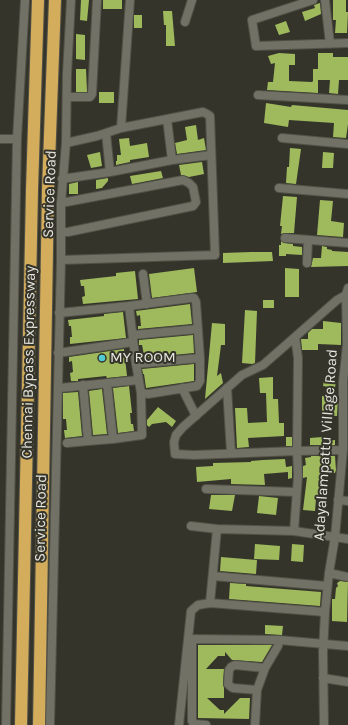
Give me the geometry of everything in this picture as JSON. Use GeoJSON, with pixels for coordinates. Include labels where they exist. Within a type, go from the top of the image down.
{"type":"FeatureCollection","features":[{"type":"Feature","properties":{"kind":"highway","name":"Chennai Bypass Expressway"},"geometry":{"type":"LineString","coordinates":[[22,725],[32,198],[38,0]]}},
{"type":"Feature","properties":{"kind":"highway","name":"Chennai Bypass Expressway"},"geometry":{"type":"LineString","coordinates":[[39,725],[48,190],[55,0]]}},
{"type":"Feature","properties":{"kind":"street"},"geometry":{"type":"LineString","coordinates":[[6,725],[4,662],[17,139],[24,0]]}},
{"type":"Feature","properties":{"kind":"street","name":"Service Road"},"geometry":{"type":"LineString","coordinates":[[50,725],[58,353],[61,260],[65,232],[62,179],[66,143],[71,0]]}},
{"type":"Feature","properties":{"kind":"street"},"geometry":{"type":"LineString","coordinates":[[67,97],[90,97],[92,94],[97,0]]}},
{"type":"Feature","properties":{"kind":"street"},"geometry":{"type":"LineString","coordinates":[[120,128],[130,0]]}},
{"type":"Feature","properties":{"kind":"street"},"geometry":{"type":"LineString","coordinates":[[185,22],[192,0]]}},
{"type":"Feature","properties":{"kind":"street"},"geometry":{"type":"LineString","coordinates":[[313,0],[252,20],[256,46],[348,43]]}},
{"type":"Feature","properties":{"kind":"street"},"geometry":{"type":"LineString","coordinates":[[325,0],[330,44]]}},
{"type":"Feature","properties":{"kind":"street"},"geometry":{"type":"LineString","coordinates":[[258,95],[348,100]]}},
{"type":"Feature","properties":{"kind":"street"},"geometry":{"type":"LineString","coordinates":[[61,260],[215,255],[210,116],[203,112],[120,128],[66,143]]}},
{"type":"Feature","properties":{"kind":"street"},"geometry":{"type":"LineString","coordinates":[[167,119],[172,160]]}},
{"type":"Feature","properties":{"kind":"street"},"geometry":{"type":"LineString","coordinates":[[106,133],[110,172]]}},
{"type":"Feature","properties":{"kind":"street"},"geometry":{"type":"LineString","coordinates":[[282,138],[348,144]]}},
{"type":"Feature","properties":{"kind":"street"},"geometry":{"type":"LineString","coordinates":[[0,139],[17,139]]}},
{"type":"Feature","properties":{"kind":"street"},"geometry":{"type":"LineString","coordinates":[[62,179],[110,172],[172,160],[211,155]]}},
{"type":"Feature","properties":{"kind":"street"},"geometry":{"type":"LineString","coordinates":[[64,202],[184,180],[189,182],[193,187],[196,202],[193,206],[65,232]]}},
{"type":"Feature","properties":{"kind":"street"},"geometry":{"type":"LineString","coordinates":[[279,188],[348,194]]}},
{"type":"Feature","properties":{"kind":"street"},"geometry":{"type":"LineString","coordinates":[[285,238],[348,244]]}},
{"type":"Feature","properties":{"kind":"street"},"geometry":{"type":"LineString","coordinates":[[307,263],[308,240]]}},
{"type":"Feature","properties":{"kind":"street"},"geometry":{"type":"LineString","coordinates":[[143,274],[147,304]]}},
{"type":"Feature","properties":{"kind":"street"},"geometry":{"type":"LineString","coordinates":[[343,450],[194,455],[175,454],[174,442],[176,435],[227,388],[242,375],[263,365],[347,292]]}},
{"type":"Feature","properties":{"kind":"street","name":"Adayalampattu Village Road"},"geometry":{"type":"LineString","coordinates":[[324,725],[323,678],[325,612],[327,586],[335,537],[346,419],[348,346],[347,292]]}},
{"type":"Feature","properties":{"kind":"street"},"geometry":{"type":"LineString","coordinates":[[60,313],[194,298],[196,302],[200,358],[200,381],[198,386],[148,394],[141,393]]}},
{"type":"Feature","properties":{"kind":"street"},"geometry":{"type":"LineString","coordinates":[[67,443],[142,436],[141,393],[139,390],[128,306]]}},
{"type":"Feature","properties":{"kind":"street"},"geometry":{"type":"LineString","coordinates":[[58,353],[198,329]]}},
{"type":"Feature","properties":{"kind":"street"},"geometry":{"type":"LineString","coordinates":[[294,531],[298,476],[298,358],[295,337]]}},
{"type":"Feature","properties":{"kind":"street"},"geometry":{"type":"LineString","coordinates":[[136,364],[200,358]]}},
{"type":"Feature","properties":{"kind":"street"},"geometry":{"type":"LineString","coordinates":[[60,388],[138,380]]}},
{"type":"Feature","properties":{"kind":"street"},"geometry":{"type":"LineString","coordinates":[[107,383],[113,438]]}},
{"type":"Feature","properties":{"kind":"street"},"geometry":{"type":"LineString","coordinates":[[83,385],[88,441]]}},
{"type":"Feature","properties":{"kind":"street"},"geometry":{"type":"LineString","coordinates":[[182,388],[196,416]]}},
{"type":"Feature","properties":{"kind":"street"},"geometry":{"type":"LineString","coordinates":[[227,388],[231,453]]}},
{"type":"Feature","properties":{"kind":"street"},"geometry":{"type":"LineString","coordinates":[[206,489],[296,492]]}},
{"type":"Feature","properties":{"kind":"street"},"geometry":{"type":"LineString","coordinates":[[338,500],[348,501]]}},
{"type":"Feature","properties":{"kind":"street"},"geometry":{"type":"LineString","coordinates":[[190,526],[217,529],[294,531],[348,538]]}},
{"type":"Feature","properties":{"kind":"street"},"geometry":{"type":"LineString","coordinates":[[210,603],[217,529]]}},
{"type":"Feature","properties":{"kind":"street"},"geometry":{"type":"LineString","coordinates":[[329,573],[348,577]]}},
{"type":"Feature","properties":{"kind":"street"},"geometry":{"type":"LineString","coordinates":[[213,576],[327,586]]}},
{"type":"Feature","properties":{"kind":"street"},"geometry":{"type":"LineString","coordinates":[[180,725],[191,611],[198,605],[210,603],[325,612]]}},
{"type":"Feature","properties":{"kind":"street"},"geometry":{"type":"LineString","coordinates":[[206,725],[195,724],[192,721],[192,640],[279,640],[348,646]]}},
{"type":"Feature","properties":{"kind":"street"},"geometry":{"type":"LineString","coordinates":[[255,725],[257,690],[265,668],[278,646],[279,640]]}},
{"type":"Feature","properties":{"kind":"street"},"geometry":{"type":"LineString","coordinates":[[257,690],[233,688],[230,686],[228,684],[229,670],[235,665],[265,668]]}},
{"type":"Feature","properties":{"kind":"street"},"geometry":{"type":"LineString","coordinates":[[323,678],[348,682]]}},
{"type":"Feature","properties":{"kind":"building"},"geometry":{"type":"Polygon","coordinates":[[[81,0],[89,0],[87,21],[80,20],[81,0]]]}},
{"type":"Feature","properties":{"kind":"building"},"geometry":{"type":"Polygon","coordinates":[[[103,0],[122,0],[122,9],[103,9],[103,0]]]}},
{"type":"Feature","properties":{"kind":"building"},"geometry":{"type":"Polygon","coordinates":[[[333,0],[346,0],[346,12],[348,12],[347,33],[335,33],[336,20],[333,20],[333,0]]]}},
{"type":"Feature","properties":{"kind":"building"},"geometry":{"type":"Polygon","coordinates":[[[320,3],[321,14],[305,21],[302,12],[315,8],[314,5],[320,3]]]}},
{"type":"Feature","properties":{"kind":"building"},"geometry":{"type":"Polygon","coordinates":[[[163,11],[172,11],[175,46],[166,46],[166,25],[164,25],[163,11]]]}},
{"type":"Feature","properties":{"kind":"building"},"geometry":{"type":"Polygon","coordinates":[[[134,15],[142,15],[142,28],[134,28],[134,15]]]}},
{"type":"Feature","properties":{"kind":"building"},"geometry":{"type":"Polygon","coordinates":[[[286,21],[290,32],[279,35],[275,25],[286,21]]]}},
{"type":"Feature","properties":{"kind":"building"},"geometry":{"type":"Polygon","coordinates":[[[76,34],[85,35],[85,60],[76,59],[76,34]]]}},
{"type":"Feature","properties":{"kind":"building"},"geometry":{"type":"Polygon","coordinates":[[[279,53],[295,54],[295,65],[289,65],[289,81],[312,82],[313,69],[318,69],[318,53],[333,53],[333,57],[348,57],[348,80],[339,80],[338,94],[329,93],[330,80],[318,80],[318,93],[267,90],[268,82],[273,82],[275,63],[271,64],[268,56],[279,53]]]}},
{"type":"Feature","properties":{"kind":"building"},"geometry":{"type":"Polygon","coordinates":[[[76,69],[86,69],[87,92],[76,92],[76,69]]]}},
{"type":"Feature","properties":{"kind":"building"},"geometry":{"type":"Polygon","coordinates":[[[99,92],[114,92],[114,103],[99,103],[99,92]]]}},
{"type":"Feature","properties":{"kind":"building"},"geometry":{"type":"Polygon","coordinates":[[[266,103],[291,107],[292,105],[348,110],[346,138],[333,137],[334,123],[289,120],[288,127],[264,123],[266,103]]]}},
{"type":"Feature","properties":{"kind":"building"},"geometry":{"type":"Polygon","coordinates":[[[196,125],[198,140],[204,138],[206,150],[177,154],[175,143],[187,140],[185,127],[196,125]]]}},
{"type":"Feature","properties":{"kind":"building"},"geometry":{"type":"Polygon","coordinates":[[[129,138],[130,146],[147,143],[149,157],[130,160],[130,162],[116,165],[117,155],[121,155],[119,139],[129,138]]]}},
{"type":"Feature","properties":{"kind":"building"},"geometry":{"type":"Polygon","coordinates":[[[290,148],[301,149],[296,184],[286,183],[290,148]]]}},
{"type":"Feature","properties":{"kind":"building"},"geometry":{"type":"Polygon","coordinates":[[[100,152],[102,166],[91,168],[87,155],[100,152]]]}},
{"type":"Feature","properties":{"kind":"building"},"geometry":{"type":"Polygon","coordinates":[[[323,152],[334,153],[333,168],[322,168],[323,152]]]}},
{"type":"Feature","properties":{"kind":"building"},"geometry":{"type":"Polygon","coordinates":[[[202,162],[204,174],[189,177],[181,175],[179,165],[202,162]]]}},
{"type":"Feature","properties":{"kind":"building"},"geometry":{"type":"Polygon","coordinates":[[[161,171],[163,178],[132,184],[130,176],[161,171]]]}},
{"type":"Feature","properties":{"kind":"building"},"geometry":{"type":"Polygon","coordinates":[[[108,178],[108,181],[102,188],[96,189],[96,180],[108,178]]]}},
{"type":"Feature","properties":{"kind":"building"},"geometry":{"type":"Polygon","coordinates":[[[78,182],[78,194],[69,194],[69,184],[78,182]]]}},
{"type":"Feature","properties":{"kind":"building"},"geometry":{"type":"Polygon","coordinates":[[[283,196],[297,197],[294,233],[281,234],[282,226],[280,226],[283,196]]]}},
{"type":"Feature","properties":{"kind":"building"},"geometry":{"type":"Polygon","coordinates":[[[320,200],[333,201],[331,221],[344,223],[343,237],[317,235],[320,200]]]}},
{"type":"Feature","properties":{"kind":"building"},"geometry":{"type":"Polygon","coordinates":[[[281,241],[284,243],[293,244],[293,246],[302,247],[302,255],[286,254],[286,256],[279,256],[279,245],[281,245],[281,241]]]}},
{"type":"Feature","properties":{"kind":"building"},"geometry":{"type":"Polygon","coordinates":[[[322,246],[327,247],[327,249],[332,251],[348,252],[348,266],[311,267],[313,258],[321,258],[322,246]]]}},
{"type":"Feature","properties":{"kind":"building"},"geometry":{"type":"Polygon","coordinates":[[[272,252],[273,261],[223,263],[223,253],[272,252]]]}},
{"type":"Feature","properties":{"kind":"building"},"geometry":{"type":"Polygon","coordinates":[[[194,268],[197,292],[152,298],[149,274],[194,268]]]}},
{"type":"Feature","properties":{"kind":"building"},"geometry":{"type":"Polygon","coordinates":[[[285,268],[299,269],[299,297],[285,297],[285,268]]]}},
{"type":"Feature","properties":{"kind":"building"},"geometry":{"type":"Polygon","coordinates":[[[135,271],[138,299],[83,304],[82,297],[85,296],[84,286],[81,286],[80,280],[116,276],[116,273],[135,271]]]}},
{"type":"Feature","properties":{"kind":"building"},"geometry":{"type":"Polygon","coordinates":[[[263,300],[274,300],[274,308],[263,308],[263,300]]]}},
{"type":"Feature","properties":{"kind":"building"},"geometry":{"type":"Polygon","coordinates":[[[190,304],[192,324],[138,329],[138,326],[141,326],[140,315],[137,316],[136,311],[190,304]]]}},
{"type":"Feature","properties":{"kind":"building"},"geometry":{"type":"Polygon","coordinates":[[[245,310],[257,311],[255,363],[252,364],[242,363],[245,310]]]}},
{"type":"Feature","properties":{"kind":"building"},"geometry":{"type":"Polygon","coordinates":[[[123,312],[126,338],[70,344],[70,337],[72,337],[71,326],[69,326],[68,320],[104,316],[104,314],[123,312]]]}},
{"type":"Feature","properties":{"kind":"building"},"geometry":{"type":"Polygon","coordinates":[[[323,321],[341,323],[341,345],[318,344],[318,350],[302,350],[301,339],[308,339],[308,333],[312,329],[323,329],[323,321]]]}},
{"type":"Feature","properties":{"kind":"building"},"geometry":{"type":"Polygon","coordinates":[[[212,323],[225,324],[225,345],[221,345],[217,376],[221,373],[223,383],[205,399],[212,323]]]}},
{"type":"Feature","properties":{"kind":"building"},"geometry":{"type":"Polygon","coordinates":[[[193,335],[194,353],[141,358],[141,356],[144,355],[142,345],[139,345],[139,340],[193,335]]]}},
{"type":"Feature","properties":{"kind":"building"},"geometry":{"type":"Polygon","coordinates":[[[124,349],[127,376],[107,378],[106,376],[71,381],[70,373],[73,372],[72,361],[69,362],[69,357],[124,349]]]}},
{"type":"Feature","properties":{"kind":"building"},"geometry":{"type":"Polygon","coordinates":[[[194,364],[194,381],[146,388],[142,369],[194,364]]]}},
{"type":"Feature","properties":{"kind":"building"},"geometry":{"type":"Polygon","coordinates":[[[273,377],[273,399],[278,399],[279,423],[284,423],[284,436],[248,438],[249,447],[237,448],[235,408],[247,408],[248,423],[267,422],[266,393],[260,393],[259,378],[273,377]]]}},
{"type":"Feature","properties":{"kind":"building"},"geometry":{"type":"Polygon","coordinates":[[[324,379],[336,380],[335,388],[323,386],[324,379]]]}},
{"type":"Feature","properties":{"kind":"building"},"geometry":{"type":"Polygon","coordinates":[[[129,386],[132,413],[130,413],[131,424],[133,424],[134,431],[118,433],[113,388],[129,386]]]}},
{"type":"Feature","properties":{"kind":"building"},"geometry":{"type":"Polygon","coordinates":[[[102,389],[107,434],[93,435],[89,391],[102,389]]]}},
{"type":"Feature","properties":{"kind":"building"},"geometry":{"type":"Polygon","coordinates":[[[78,392],[82,436],[65,438],[64,430],[67,430],[66,419],[63,419],[63,393],[78,392]]]}},
{"type":"Feature","properties":{"kind":"building"},"geometry":{"type":"Polygon","coordinates":[[[322,396],[338,396],[337,416],[322,415],[322,396]]]}},
{"type":"Feature","properties":{"kind":"building"},"geometry":{"type":"Polygon","coordinates":[[[158,407],[176,421],[172,427],[166,422],[152,424],[149,427],[147,425],[147,420],[158,407]]]}},
{"type":"Feature","properties":{"kind":"building"},"geometry":{"type":"Polygon","coordinates":[[[286,437],[292,437],[292,446],[286,446],[286,437]]]}},
{"type":"Feature","properties":{"kind":"building"},"geometry":{"type":"Polygon","coordinates":[[[322,437],[322,441],[335,440],[335,445],[310,445],[310,438],[322,437]]]}},
{"type":"Feature","properties":{"kind":"building"},"geometry":{"type":"Polygon","coordinates":[[[311,456],[335,456],[335,473],[321,474],[315,511],[303,510],[307,477],[303,478],[303,466],[306,465],[305,458],[311,456]]]}},
{"type":"Feature","properties":{"kind":"building"},"geometry":{"type":"Polygon","coordinates":[[[285,459],[286,467],[292,466],[292,478],[288,479],[288,472],[264,474],[265,485],[231,484],[231,479],[197,482],[196,467],[213,466],[213,463],[285,459]]]}},
{"type":"Feature","properties":{"kind":"building"},"geometry":{"type":"Polygon","coordinates":[[[211,495],[235,495],[232,511],[209,509],[211,495]]]}},
{"type":"Feature","properties":{"kind":"building"},"geometry":{"type":"Polygon","coordinates":[[[259,496],[278,498],[276,515],[257,513],[259,496]]]}},
{"type":"Feature","properties":{"kind":"building"},"geometry":{"type":"Polygon","coordinates":[[[255,544],[280,546],[279,560],[254,559],[255,544]]]}},
{"type":"Feature","properties":{"kind":"building"},"geometry":{"type":"Polygon","coordinates":[[[292,544],[304,545],[303,562],[291,561],[292,544]]]}},
{"type":"Feature","properties":{"kind":"building"},"geometry":{"type":"Polygon","coordinates":[[[221,557],[257,560],[256,574],[220,571],[221,557]]]}},
{"type":"Feature","properties":{"kind":"building"},"geometry":{"type":"Polygon","coordinates":[[[340,581],[348,582],[347,622],[332,621],[332,599],[335,599],[336,588],[338,586],[337,583],[340,581]]]}},
{"type":"Feature","properties":{"kind":"building"},"geometry":{"type":"Polygon","coordinates":[[[230,583],[246,584],[246,586],[321,592],[320,606],[229,599],[230,583]]]}},
{"type":"Feature","properties":{"kind":"building"},"geometry":{"type":"Polygon","coordinates":[[[265,625],[283,626],[282,635],[265,634],[265,625]]]}},
{"type":"Feature","properties":{"kind":"building"},"geometry":{"type":"Polygon","coordinates":[[[198,645],[272,645],[262,662],[232,660],[225,652],[225,656],[218,656],[206,669],[224,669],[224,698],[207,698],[220,710],[224,710],[224,714],[240,698],[250,698],[249,719],[198,718],[198,645]]]}},
{"type":"Feature","properties":{"kind":"place","name":"MY ROOM"},"geometry":{"type":"Point","coordinates":[102,358]}}]}
